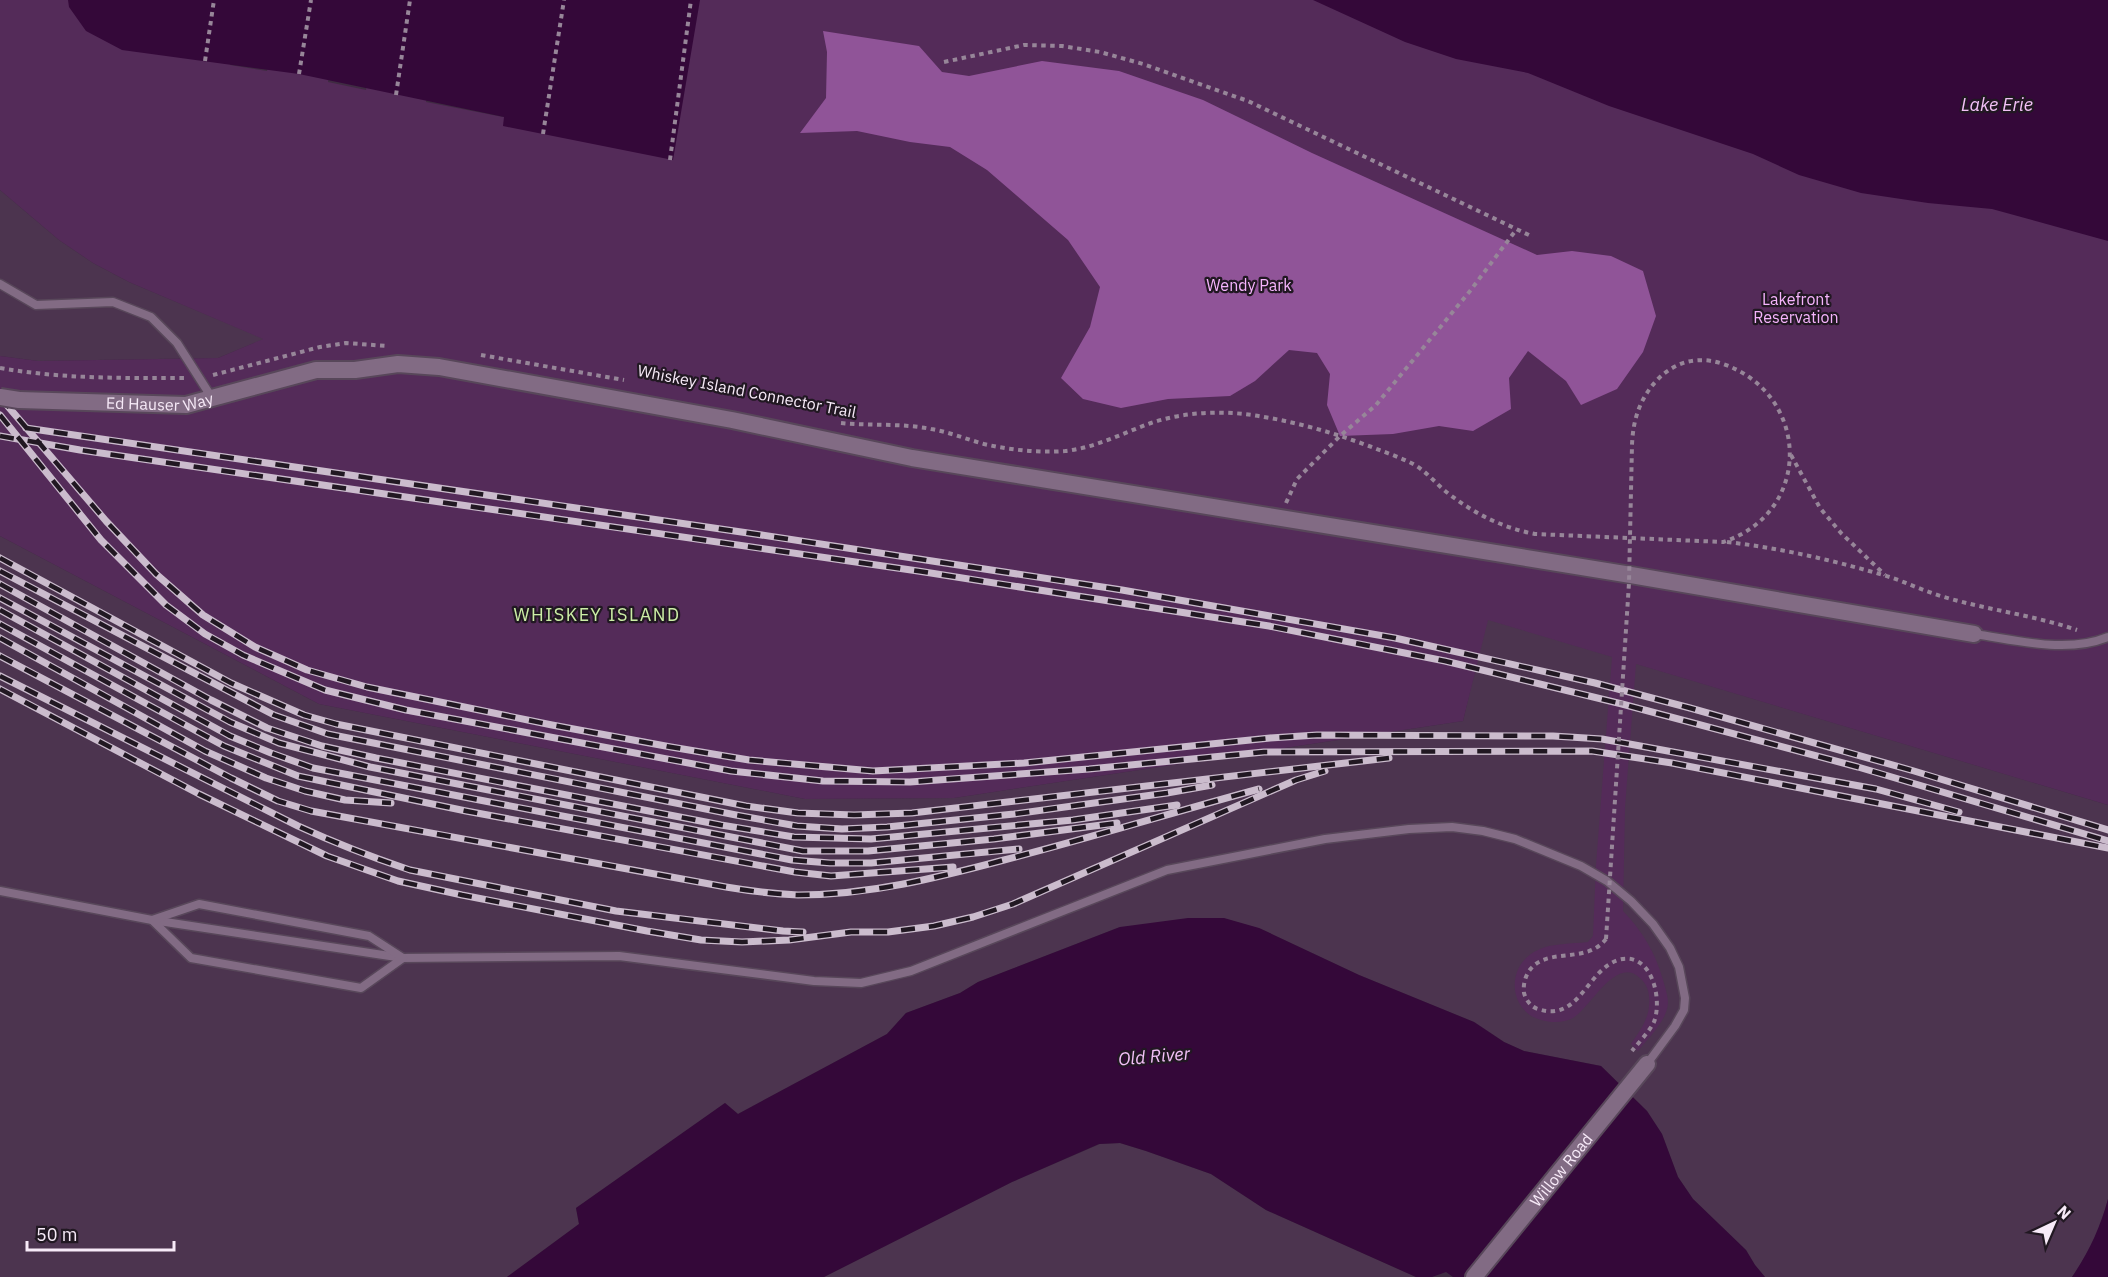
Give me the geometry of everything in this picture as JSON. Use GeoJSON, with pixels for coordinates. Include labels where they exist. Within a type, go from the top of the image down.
{"type":"FeatureCollection","features":[{"type":"Feature","properties":{"kind":"street","name":"Ed Hauser Way"},"geometry":{"type":"LineString","coordinates":[[0,397],[18,400],[186,405],[316,370],[344,370],[398,364],[439,368],[732,420],[912,458],[1631,574],[1974,634]]}},
{"type":"Feature","properties":{"kind":"street","name":"Willow Road"},"geometry":{"type":"LineString","coordinates":[[1474,1277],[1647,1064]]}},
{"type":"Feature","properties":{"kind":"lane"},"geometry":{"type":"LineString","coordinates":[[0,284],[36,305],[113,302],[150,317],[177,343],[212,399]]}},
{"type":"Feature","properties":{"kind":"lane"},"geometry":{"type":"LineString","coordinates":[[1974,634],[2067,645],[2098,641],[2108,637]]}},
{"type":"Feature","properties":{"kind":"lane"},"geometry":{"type":"LineString","coordinates":[[0,891],[152,920],[403,958],[619,956],[814,981],[861,983],[911,971],[1167,870],[1324,839],[1409,829],[1452,827],[1483,831],[1515,839],[1581,866],[1607,881],[1653,924],[1670,948],[1679,967],[1685,998],[1684,1010],[1675,1026],[1647,1064]]}},
{"type":"Feature","properties":{"kind":"lane"},"geometry":{"type":"LineString","coordinates":[[152,920],[199,904],[369,936],[403,958]]}},
{"type":"Feature","properties":{"kind":"lane"},"geometry":{"type":"LineString","coordinates":[[152,920],[191,958],[361,988],[403,958]]}},
{"type":"Feature","properties":{"kind":"path"},"geometry":{"type":"LineString","coordinates":[[205,61],[214,0]]}},
{"type":"Feature","properties":{"kind":"path"},"geometry":{"type":"LineString","coordinates":[[299,74],[311,0]]}},
{"type":"Feature","properties":{"kind":"path"},"geometry":{"type":"LineString","coordinates":[[396,95],[410,0]]}},
{"type":"Feature","properties":{"kind":"path"},"geometry":{"type":"LineString","coordinates":[[543,134],[564,0]]}},
{"type":"Feature","properties":{"kind":"path"},"geometry":{"type":"LineString","coordinates":[[670,160],[691,0]]}},
{"type":"Feature","properties":{"kind":"path"},"geometry":{"type":"LineString","coordinates":[[944,62],[1024,45],[1062,46],[1100,52],[1143,64],[1248,101],[1533,237]]}},
{"type":"Feature","properties":{"kind":"path"},"geometry":{"type":"LineString","coordinates":[[1280,518],[1297,478],[1340,435],[1376,405],[1470,291],[1516,230]]}},
{"type":"Feature","properties":{"kind":"path"},"geometry":{"type":"LineString","coordinates":[[0,368],[44,375],[94,378],[199,379],[311,349],[346,343],[392,346]]}},
{"type":"Feature","properties":{"kind":"path","name":"Whiskey Island Connector Trail"},"geometry":{"type":"LineString","coordinates":[[480,354],[634,382]]}},
{"type":"Feature","properties":{"kind":"path","name":"Whiskey Island Connector Trail"},"geometry":{"type":"LineString","coordinates":[[837,423],[931,429],[984,444],[1043,452],[1067,451],[1091,446],[1154,422],[1199,414],[1245,414],[1302,424],[1340,435],[1395,456],[1415,465],[1461,503],[1482,516],[1516,530],[1535,534],[1723,542],[1741,536],[1766,516],[1776,504],[1784,489],[1791,455],[1785,426],[1778,410],[1765,391],[1752,378],[1736,368],[1711,360],[1689,360],[1668,369],[1654,384],[1635,415],[1632,445],[1629,583],[1606,939],[1600,947],[1591,952],[1557,957],[1534,965],[1527,974],[1524,992],[1527,1001],[1533,1007],[1551,1012],[1565,1009],[1617,960],[1626,959],[1644,966],[1652,977],[1658,996],[1653,1024],[1635,1048]]}},
{"type":"Feature","properties":{"kind":"path"},"geometry":{"type":"LineString","coordinates":[[1791,455],[1820,508],[1840,533],[1886,576]]}},
{"type":"Feature","properties":{"kind":"path"},"geometry":{"type":"LineString","coordinates":[[1723,542],[1789,550],[1886,576],[1944,597],[2049,620],[2079,630],[2098,641]]}},
{"type":"Feature","properties":{"kind":"shaded area"},"geometry":{"type":"Polygon","coordinates":[[[0,190],[59,240],[93,263],[129,282],[264,339],[218,358],[38,361],[0,356],[0,190]]]}},
{"type":"Feature","properties":{"kind":"shaded area"},"geometry":{"type":"Polygon","coordinates":[[[0,536],[319,704],[805,799],[954,798],[1463,721],[1487,619],[2108,805],[2108,1199],[2102,1222],[2092,1246],[2072,1277],[1765,1277],[1746,1250],[1693,1199],[1678,1177],[1662,1134],[1647,1111],[1601,1066],[1524,1051],[1504,1042],[1474,1022],[1359,975],[1259,928],[1120,927],[978,982],[960,993],[906,1013],[887,1034],[738,1114],[725,1103],[576,1208],[579,1224],[507,1277],[0,1277],[0,536]]]}},
{"type":"Feature","properties":{"kind":"shaded area"},"geometry":{"type":"Polygon","coordinates":[[[1120,1143],[1211,1174],[1266,1210],[1416,1277],[824,1277],[1012,1182],[1100,1144],[1120,1143]]]}},
{"type":"Feature","properties":{"kind":"green space","name":"Lakefront Reservation"},"geometry":{"type":"Polygon","coordinates":[[[0,0],[240,0],[230,65],[267,71],[279,0],[341,0],[328,82],[366,90],[380,0],[442,0],[426,102],[503,117],[648,0],[2108,0],[2108,805],[1636,664],[1625,807],[1623,911],[1637,927],[1652,951],[1663,980],[1668,1003],[1661,1023],[1638,1051],[1631,1044],[1646,1017],[1649,995],[1643,981],[1631,973],[1622,973],[1613,978],[1580,1012],[1573,1018],[1562,1022],[1545,1021],[1530,1015],[1522,1007],[1515,986],[1520,965],[1538,950],[1549,946],[1588,942],[1593,936],[1596,865],[1612,657],[1488,620],[1463,721],[954,798],[805,799],[319,704],[0,536],[0,356],[38,361],[218,358],[263,339],[129,282],[93,263],[59,240],[0,190],[0,0]]]}},
{"type":"Feature","properties":{"kind":"green space","name":"Wendy Park"},"geometry":{"type":"Polygon","coordinates":[[[823,31],[919,46],[942,72],[969,76],[1042,61],[1119,71],[1203,100],[1312,153],[1537,255],[1572,251],[1611,256],[1643,271],[1656,316],[1643,352],[1617,389],[1581,405],[1566,381],[1528,351],[1509,378],[1511,409],[1473,431],[1439,426],[1393,434],[1340,436],[1327,405],[1330,374],[1317,353],[1289,350],[1255,381],[1230,396],[1168,399],[1121,408],[1083,399],[1061,378],[1090,327],[1100,287],[1068,240],[987,170],[950,147],[910,142],[857,131],[800,133],[826,98],[827,52],[823,31]]]}},
{"type":"Feature","properties":{"kind":"water"},"geometry":{"type":"Polygon","coordinates":[[[68,0],[700,0],[673,160],[503,126],[504,117],[299,74],[122,50],[86,31],[69,7],[68,0]]]}},
{"type":"Feature","properties":{"kind":"water","name":"Lake Erie"},"geometry":{"type":"Polygon","coordinates":[[[1313,0],[2108,0],[2108,241],[1992,209],[1928,203],[1861,193],[1799,175],[1753,154],[1609,106],[1528,73],[1456,59],[1405,42],[1313,0]]]}},
{"type":"Feature","properties":{"kind":"water","name":"Old River"},"geometry":{"type":"Polygon","coordinates":[[[1188,918],[1224,918],[1259,928],[1359,975],[1474,1022],[1504,1042],[1524,1051],[1601,1066],[1647,1111],[1662,1134],[1678,1177],[1693,1199],[1746,1250],[1765,1277],[1453,1277],[1446,1272],[1432,1277],[1416,1277],[1266,1210],[1211,1174],[1120,1143],[1099,1144],[1012,1182],[824,1277],[507,1277],[579,1224],[576,1208],[725,1103],[738,1114],[887,1034],[906,1013],[960,993],[978,982],[1120,927],[1188,918]]]}},
{"type":"Feature","properties":{"kind":"water"},"geometry":{"type":"Polygon","coordinates":[[[2108,1199],[2108,1277],[2072,1277],[2093,1240],[2108,1199]]]}},
{"type":"Feature","properties":{"kind":"railway"},"geometry":{"type":"LineString","coordinates":[[0,397],[106,521],[156,574],[203,615],[255,647],[307,670],[367,687],[552,725],[749,760],[873,771],[1024,763],[1317,735],[1553,736],[1602,739],[1876,789],[1959,812]]}},
{"type":"Feature","properties":{"kind":"railway"},"geometry":{"type":"LineString","coordinates":[[0,415],[101,540],[166,605],[205,634],[243,655],[325,690],[406,710],[731,771],[823,781],[910,782],[1089,769],[1264,752],[1592,751],[1672,763],[2108,848]]}},
{"type":"Feature","properties":{"kind":"railway"},"geometry":{"type":"LineString","coordinates":[[26,428],[1122,590],[1395,638],[1595,683],[1690,708],[1914,771],[2108,830]]}},
{"type":"Feature","properties":{"kind":"railway"},"geometry":{"type":"LineString","coordinates":[[0,436],[80,450],[918,571],[1269,626],[1445,661],[1622,704],[1858,767],[2108,841]]}},
{"type":"Feature","properties":{"kind":"railway"},"geometry":{"type":"LineString","coordinates":[[0,558],[231,683],[304,715],[336,724],[746,806],[798,813],[854,815],[912,813],[1389,758]]}},
{"type":"Feature","properties":{"kind":"railway"},"geometry":{"type":"LineString","coordinates":[[0,571],[274,715],[328,734],[797,826],[842,829],[887,827],[1014,814],[1212,785]]}},
{"type":"Feature","properties":{"kind":"railway"},"geometry":{"type":"LineString","coordinates":[[0,584],[211,700],[267,728],[322,746],[376,758],[721,825],[794,837],[871,839],[1073,820],[1177,805]]}},
{"type":"Feature","properties":{"kind":"railway"},"geometry":{"type":"LineString","coordinates":[[0,598],[230,722],[279,743],[370,767],[803,851],[868,851],[994,839],[1117,823]]}},
{"type":"Feature","properties":{"kind":"railway"},"geometry":{"type":"LineString","coordinates":[[0,610],[230,736],[313,768],[792,860],[871,863],[1019,849]]}},
{"type":"Feature","properties":{"kind":"railway"},"geometry":{"type":"LineString","coordinates":[[0,624],[224,746],[298,776],[466,811],[795,872],[831,876],[953,867]]}},
{"type":"Feature","properties":{"kind":"railway"},"geometry":{"type":"LineString","coordinates":[[0,638],[205,751],[266,778],[305,791],[345,800],[391,803]]}},
{"type":"Feature","properties":{"kind":"railway"},"geometry":{"type":"LineString","coordinates":[[0,656],[278,801],[311,811],[726,887],[771,893],[798,895],[851,892],[928,879],[1036,852],[1259,789]]}},
{"type":"Feature","properties":{"kind":"railway"},"geometry":{"type":"LineString","coordinates":[[0,676],[298,826],[410,870],[616,911],[803,932]]}},
{"type":"Feature","properties":{"kind":"railway"},"geometry":{"type":"LineString","coordinates":[[0,689],[199,794],[327,856],[398,881],[701,940],[742,942],[789,940],[851,932],[888,932],[934,926],[973,917],[1013,904],[1296,780],[1325,771]]}},
{"type":"Feature","properties":{"kind":"district","name":"WHISKEY ISLAND"},"geometry":{"type":"Point","coordinates":[597,614]}}]}
